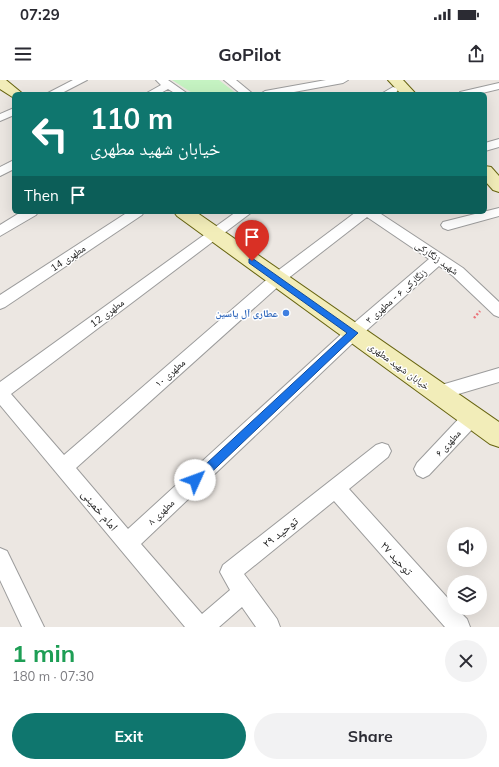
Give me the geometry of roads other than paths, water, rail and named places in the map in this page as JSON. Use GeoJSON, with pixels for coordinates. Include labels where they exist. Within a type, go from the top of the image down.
{"type":"FeatureCollection","features":[{"type":"Feature","properties":{"kind":"main road"},"geometry":{"type":"LineString","coordinates":[[0,82],[13,92]]}},
{"type":"Feature","properties":{"kind":"main road"},"geometry":{"type":"LineString","coordinates":[[391,88],[403,92]]}},
{"type":"Feature","properties":{"kind":"main road"},"geometry":{"type":"LineString","coordinates":[[487,173],[499,186]]}},
{"type":"Feature","properties":{"kind":"main road"},"geometry":{"type":"LineString","coordinates":[[487,190],[499,202]]}},
{"type":"Feature","properties":{"kind":"main road","name":"خیابان شهید مطهری"},"geometry":{"type":"LineString","coordinates":[[186,214],[499,436]]}},
{"type":"Feature","properties":{"kind":"street"},"geometry":{"type":"LineString","coordinates":[[55,92],[82,80]]}},
{"type":"Feature","properties":{"kind":"street"},"geometry":{"type":"LineString","coordinates":[[229,80],[245,92]]}},
{"type":"Feature","properties":{"kind":"street"},"geometry":{"type":"LineString","coordinates":[[276,92],[342,80]]}},
{"type":"Feature","properties":{"kind":"street"},"geometry":{"type":"LineString","coordinates":[[152,92],[165,82],[180,92]]}},
{"type":"Feature","properties":{"kind":"street"},"geometry":{"type":"LineString","coordinates":[[473,92],[499,86]]}},
{"type":"Feature","properties":{"kind":"street"},"geometry":{"type":"LineString","coordinates":[[0,118],[12,112]]}},
{"type":"Feature","properties":{"kind":"street"},"geometry":{"type":"LineString","coordinates":[[487,146],[499,143]]}},
{"type":"Feature","properties":{"kind":"street"},"geometry":{"type":"LineString","coordinates":[[0,172],[12,165]]}},
{"type":"Feature","properties":{"kind":"street"},"geometry":{"type":"LineString","coordinates":[[448,226],[499,212]]}},
{"type":"Feature","properties":{"kind":"street"},"geometry":{"type":"LineString","coordinates":[[0,231],[28,214]]}},
{"type":"Feature","properties":{"kind":"street","name":"مطهری 14"},"geometry":{"type":"LineString","coordinates":[[0,303],[134,214]]}},
{"type":"Feature","properties":{"kind":"street","name":"مطهری 12"},"geometry":{"type":"LineString","coordinates":[[0,393],[242,214]]}},
{"type":"Feature","properties":{"kind":"street","name":"مطهری ۱۰"},"geometry":{"type":"LineString","coordinates":[[63,468],[277,279],[362,214]]}},
{"type":"Feature","properties":{"kind":"street","name":"شهید زنگارکی"},"geometry":{"type":"LineString","coordinates":[[372,214],[439,258],[479,290],[499,311]]}},
{"type":"Feature","properties":{"kind":"street","name":"زنگارکی ۶ - مطهری ۳"},"geometry":{"type":"LineString","coordinates":[[353,333],[439,258]]}},
{"type":"Feature","properties":{"kind":"street","name":"مطهری ۸"},"geometry":{"type":"LineString","coordinates":[[128,543],[353,333]]}},
{"type":"Feature","properties":{"kind":"street"},"geometry":{"type":"LineString","coordinates":[[438,393],[499,375]]}},
{"type":"Feature","properties":{"kind":"street","name":"امام خمینی"},"geometry":{"type":"LineString","coordinates":[[0,393],[199,627]]}},
{"type":"Feature","properties":{"kind":"street","name":"مطهری ۶"},"geometry":{"type":"LineString","coordinates":[[423,469],[472,417]]}},
{"type":"Feature","properties":{"kind":"street","name":"توحید ۲۹"},"geometry":{"type":"LineString","coordinates":[[268,627],[230,572],[382,451]]}},
{"type":"Feature","properties":{"kind":"street","name":"توحید ۲۷"},"geometry":{"type":"LineString","coordinates":[[335,488],[459,627]]}},
{"type":"Feature","properties":{"kind":"street"},"geometry":{"type":"LineString","coordinates":[[0,558],[33,627]]}},
{"type":"Feature","properties":{"kind":"street"},"geometry":{"type":"LineString","coordinates":[[203,627],[243,592]]}},
{"type":"Feature","properties":{"kind":"place","name":"عطاری آل یاسین"},"geometry":{"type":"Point","coordinates":[286,313]}}]}
